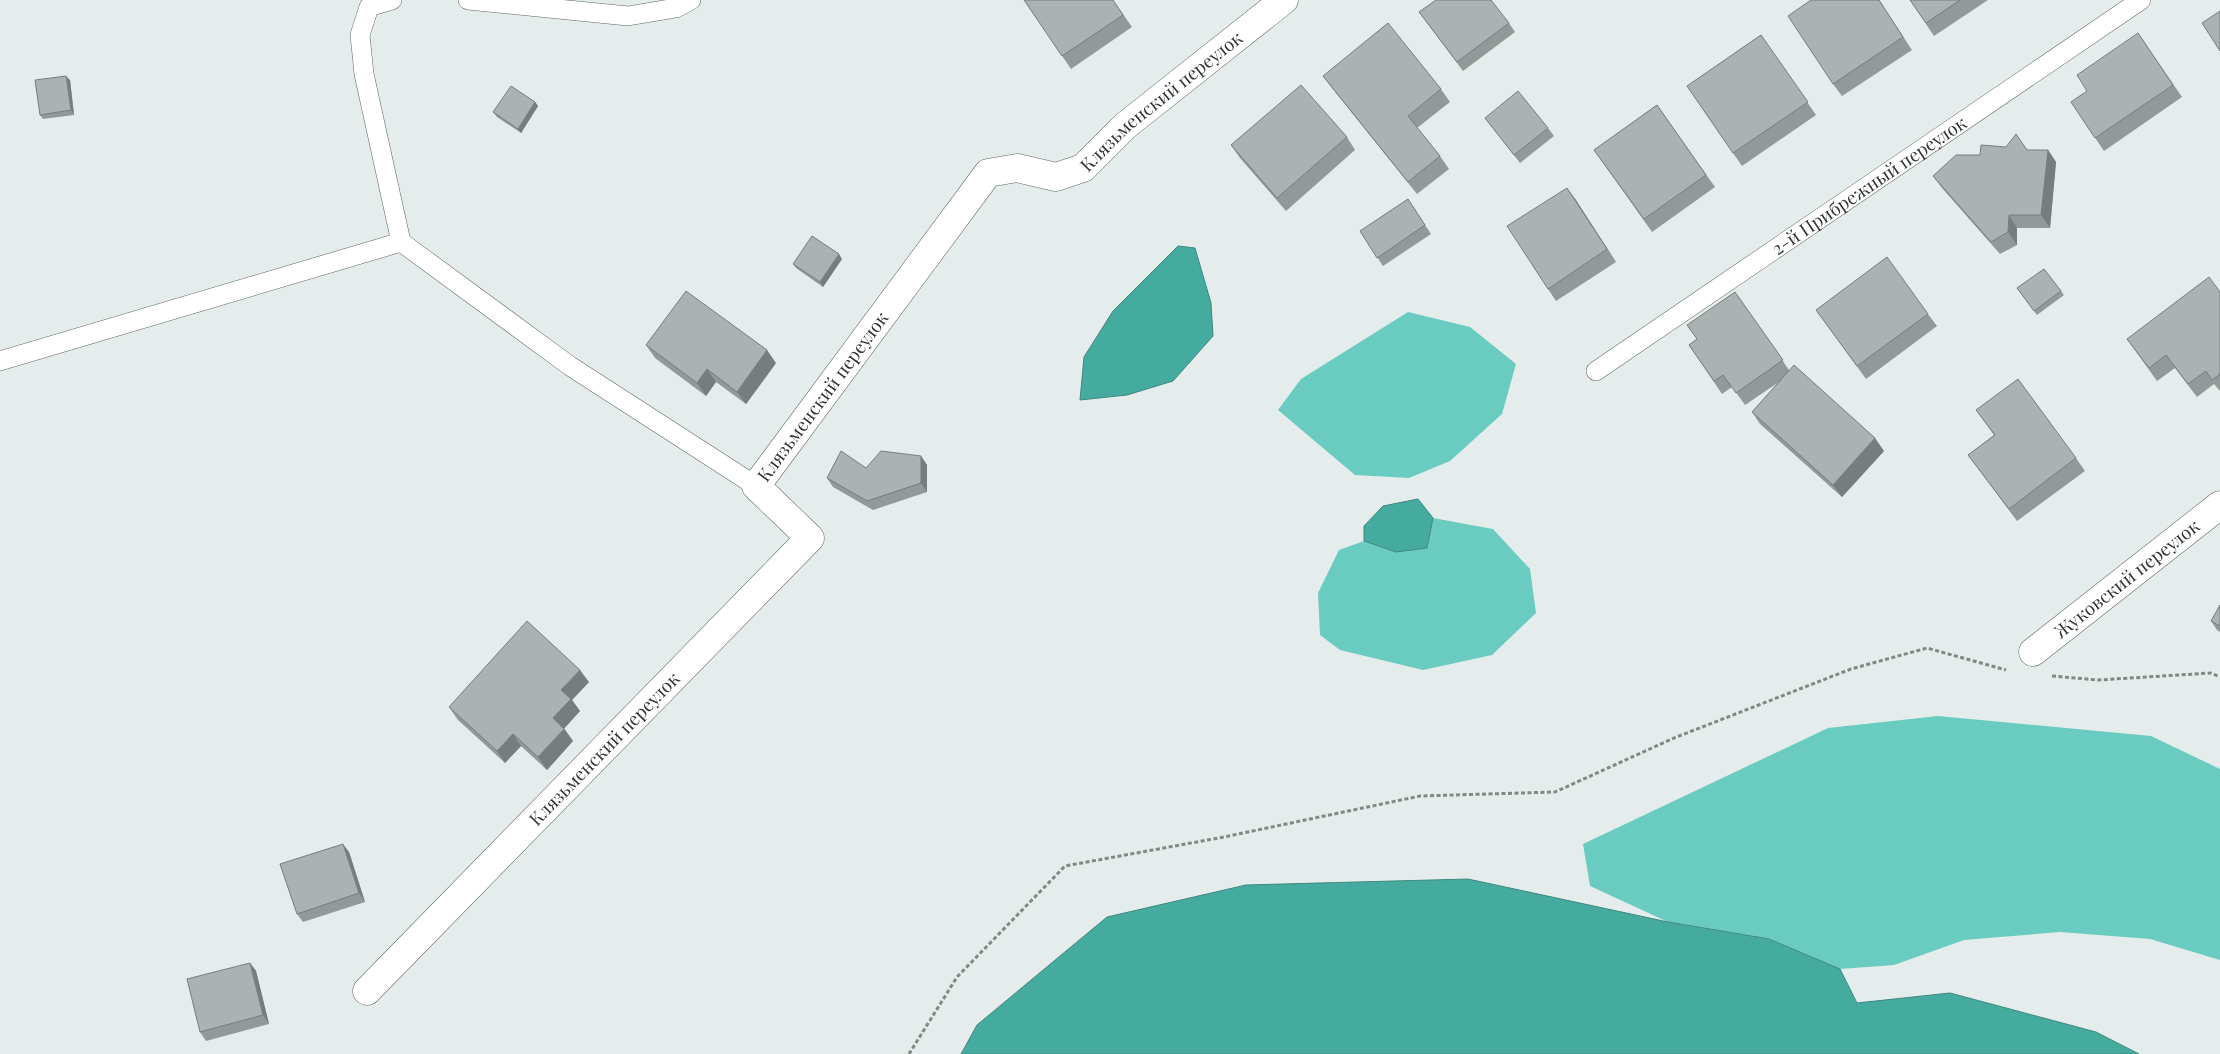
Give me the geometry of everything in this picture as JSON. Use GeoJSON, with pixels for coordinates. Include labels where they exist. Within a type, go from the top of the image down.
{"type":"FeatureCollection","features":[{"type":"Feature","properties":{"kind":"street","name":"Клязьменский переулок"},"geometry":{"type":"LineString","coordinates":[[367,991],[810,538],[756,486],[988,173],[1017,168],[1056,177],[1083,168],[1125,126],[1284,0]]}},
{"type":"Feature","properties":{"kind":"street","name":"Жуковский переулок"},"geometry":{"type":"LineString","coordinates":[[2033,652],[2220,505]]}},
{"type":"Feature","properties":{"kind":"lane"},"geometry":{"type":"LineString","coordinates":[[392,0],[369,7],[360,36],[364,74],[401,242],[570,366],[756,486]]}},
{"type":"Feature","properties":{"kind":"lane"},"geometry":{"type":"LineString","coordinates":[[468,0],[628,16],[676,8],[691,0]]}},
{"type":"Feature","properties":{"kind":"lane","name":"2-й Прибрежный переулок"},"geometry":{"type":"LineString","coordinates":[[1596,371],[2141,0]]}},
{"type":"Feature","properties":{"kind":"lane"},"geometry":{"type":"LineString","coordinates":[[0,361],[401,242]]}},
{"type":"Feature","properties":{"kind":"path"},"geometry":{"type":"LineString","coordinates":[[909,1054],[957,977],[1065,866],[1224,838],[1420,796],[1555,792],[1674,738],[1851,669],[1927,648],[2010,671]]}},
{"type":"Feature","properties":{"kind":"path"},"geometry":{"type":"LineString","coordinates":[[2049,676],[2098,680],[2211,673],[2220,677]]}},
{"type":"Feature","properties":{"kind":"shaded area"},"geometry":{"type":"Polygon","coordinates":[[[1178,246],[1195,248],[1211,303],[1213,336],[1173,381],[1127,395],[1080,400],[1084,357],[1113,311],[1178,246]]]}},
{"type":"Feature","properties":{"kind":"shaded area"},"geometry":{"type":"Polygon","coordinates":[[[1408,312],[1470,327],[1516,364],[1502,414],[1450,461],[1409,478],[1355,475],[1278,410],[1301,379],[1408,312]]]}},
{"type":"Feature","properties":{"kind":"shaded area"},"geometry":{"type":"Polygon","coordinates":[[[1418,499],[1433,518],[1427,548],[1396,552],[1364,541],[1364,526],[1383,506],[1418,499]]]}},
{"type":"Feature","properties":{"kind":"shaded area"},"geometry":{"type":"Polygon","coordinates":[[[1433,518],[1493,529],[1530,569],[1536,613],[1492,655],[1423,670],[1340,650],[1320,635],[1318,593],[1339,550],[1364,541],[1396,552],[1427,548],[1433,518]]]}},
{"type":"Feature","properties":{"kind":"shaded area"},"geometry":{"type":"Polygon","coordinates":[[[1938,716],[2151,736],[2220,769],[2220,960],[2150,939],[2060,932],[1964,940],[1894,965],[1840,969],[1769,939],[1668,922],[1590,886],[1583,844],[1828,728],[1938,716]]]}},
{"type":"Feature","properties":{"kind":"shaded area"},"geometry":{"type":"Polygon","coordinates":[[[1468,879],[1668,922],[1769,939],[1840,969],[1857,1003],[1950,993],[2096,1032],[2139,1054],[961,1054],[977,1025],[1107,917],[1246,885],[1468,879]]]}},
{"type":"Feature","properties":{"kind":"building"},"geometry":{"type":"Polygon","coordinates":[[[1024,0],[1113,0],[1123,15],[1062,56],[1024,0]]]}},
{"type":"Feature","properties":{"kind":"building"},"geometry":{"type":"Polygon","coordinates":[[[1436,0],[1491,0],[1509,23],[1457,62],[1419,12],[1436,0]]]}},
{"type":"Feature","properties":{"kind":"building"},"geometry":{"type":"Polygon","coordinates":[[[1811,0],[1879,0],[1903,37],[1833,84],[1788,16],[1811,0]]]}},
{"type":"Feature","properties":{"kind":"building"},"geometry":{"type":"Polygon","coordinates":[[[1910,0],[1960,0],[1926,23],[1910,0]]]}},
{"type":"Feature","properties":{"kind":"building"},"geometry":{"type":"Polygon","coordinates":[[[2220,11],[2220,51],[2202,23],[2220,11]]]}},
{"type":"Feature","properties":{"kind":"building"},"geometry":{"type":"Polygon","coordinates":[[[1388,23],[1441,89],[1408,116],[1440,156],[1408,182],[1323,76],[1388,23]]]}},
{"type":"Feature","properties":{"kind":"building"},"geometry":{"type":"Polygon","coordinates":[[[2138,33],[2173,85],[2095,138],[2071,102],[2087,91],[2077,75],[2138,33]]]}},
{"type":"Feature","properties":{"kind":"building"},"geometry":{"type":"Polygon","coordinates":[[[1761,35],[1808,102],[1733,153],[1687,86],[1761,35]]]}},
{"type":"Feature","properties":{"kind":"building"},"geometry":{"type":"Polygon","coordinates":[[[66,76],[71,110],[40,115],[35,80],[66,76]]]}},
{"type":"Feature","properties":{"kind":"building"},"geometry":{"type":"Polygon","coordinates":[[[1301,85],[1347,137],[1277,198],[1231,145],[1301,85]]]}},
{"type":"Feature","properties":{"kind":"building"},"geometry":{"type":"Polygon","coordinates":[[[511,86],[535,102],[518,129],[493,112],[511,86]]]}},
{"type":"Feature","properties":{"kind":"building"},"geometry":{"type":"Polygon","coordinates":[[[1518,91],[1548,128],[1514,155],[1485,118],[1518,91]]]}},
{"type":"Feature","properties":{"kind":"building"},"geometry":{"type":"Polygon","coordinates":[[[1657,105],[1706,175],[1644,219],[1594,150],[1657,105]]]}},
{"type":"Feature","properties":{"kind":"building"},"geometry":{"type":"Polygon","coordinates":[[[2016,134],[2027,150],[2048,150],[2041,215],[2009,215],[2008,232],[1991,242],[1933,176],[1956,155],[1980,155],[1981,145],[2006,147],[2016,134]]]}},
{"type":"Feature","properties":{"kind":"building"},"geometry":{"type":"Polygon","coordinates":[[[1567,188],[1607,249],[1548,289],[1507,226],[1567,188]]]}},
{"type":"Feature","properties":{"kind":"building"},"geometry":{"type":"Polygon","coordinates":[[[1408,199],[1425,225],[1377,258],[1360,231],[1408,199]]]}},
{"type":"Feature","properties":{"kind":"building"},"geometry":{"type":"Polygon","coordinates":[[[812,236],[839,254],[820,282],[793,264],[812,236]]]}},
{"type":"Feature","properties":{"kind":"building"},"geometry":{"type":"Polygon","coordinates":[[[1887,257],[1928,314],[1857,366],[1816,310],[1887,257]]]}},
{"type":"Feature","properties":{"kind":"building"},"geometry":{"type":"Polygon","coordinates":[[[2044,269],[2061,291],[2034,311],[2017,288],[2044,269]]]}},
{"type":"Feature","properties":{"kind":"building"},"geometry":{"type":"Polygon","coordinates":[[[2209,277],[2220,292],[2220,374],[2212,380],[2206,371],[2188,384],[2166,355],[2149,368],[2127,339],[2209,277]]]}},
{"type":"Feature","properties":{"kind":"building"},"geometry":{"type":"Polygon","coordinates":[[[686,291],[767,350],[737,392],[707,369],[697,383],[646,345],[686,291]]]}},
{"type":"Feature","properties":{"kind":"building"},"geometry":{"type":"Polygon","coordinates":[[[1735,292],[1783,360],[1736,393],[1723,375],[1714,381],[1689,345],[1697,339],[1687,325],[1735,292]]]}},
{"type":"Feature","properties":{"kind":"building"},"geometry":{"type":"Polygon","coordinates":[[[1794,365],[1875,438],[1833,485],[1752,412],[1794,365]]]}},
{"type":"Feature","properties":{"kind":"building"},"geometry":{"type":"Polygon","coordinates":[[[2018,379],[2076,458],[2009,509],[1968,455],[1995,435],[1976,410],[2018,379]]]}},
{"type":"Feature","properties":{"kind":"building"},"geometry":{"type":"Polygon","coordinates":[[[841,451],[866,468],[881,451],[921,456],[921,483],[867,501],[827,478],[841,451]]]}},
{"type":"Feature","properties":{"kind":"building"},"geometry":{"type":"Polygon","coordinates":[[[2220,605],[2220,626],[2211,621],[2220,605]]]}},
{"type":"Feature","properties":{"kind":"building"},"geometry":{"type":"Polygon","coordinates":[[[527,621],[580,670],[561,690],[571,699],[553,718],[564,729],[538,757],[513,734],[497,751],[449,707],[527,621]]]}},
{"type":"Feature","properties":{"kind":"building"},"geometry":{"type":"Polygon","coordinates":[[[343,844],[359,893],[297,914],[280,864],[343,844]]]}},
{"type":"Feature","properties":{"kind":"building"},"geometry":{"type":"Polygon","coordinates":[[[250,963],[263,1015],[200,1032],[187,979],[250,963]]]}}]}
